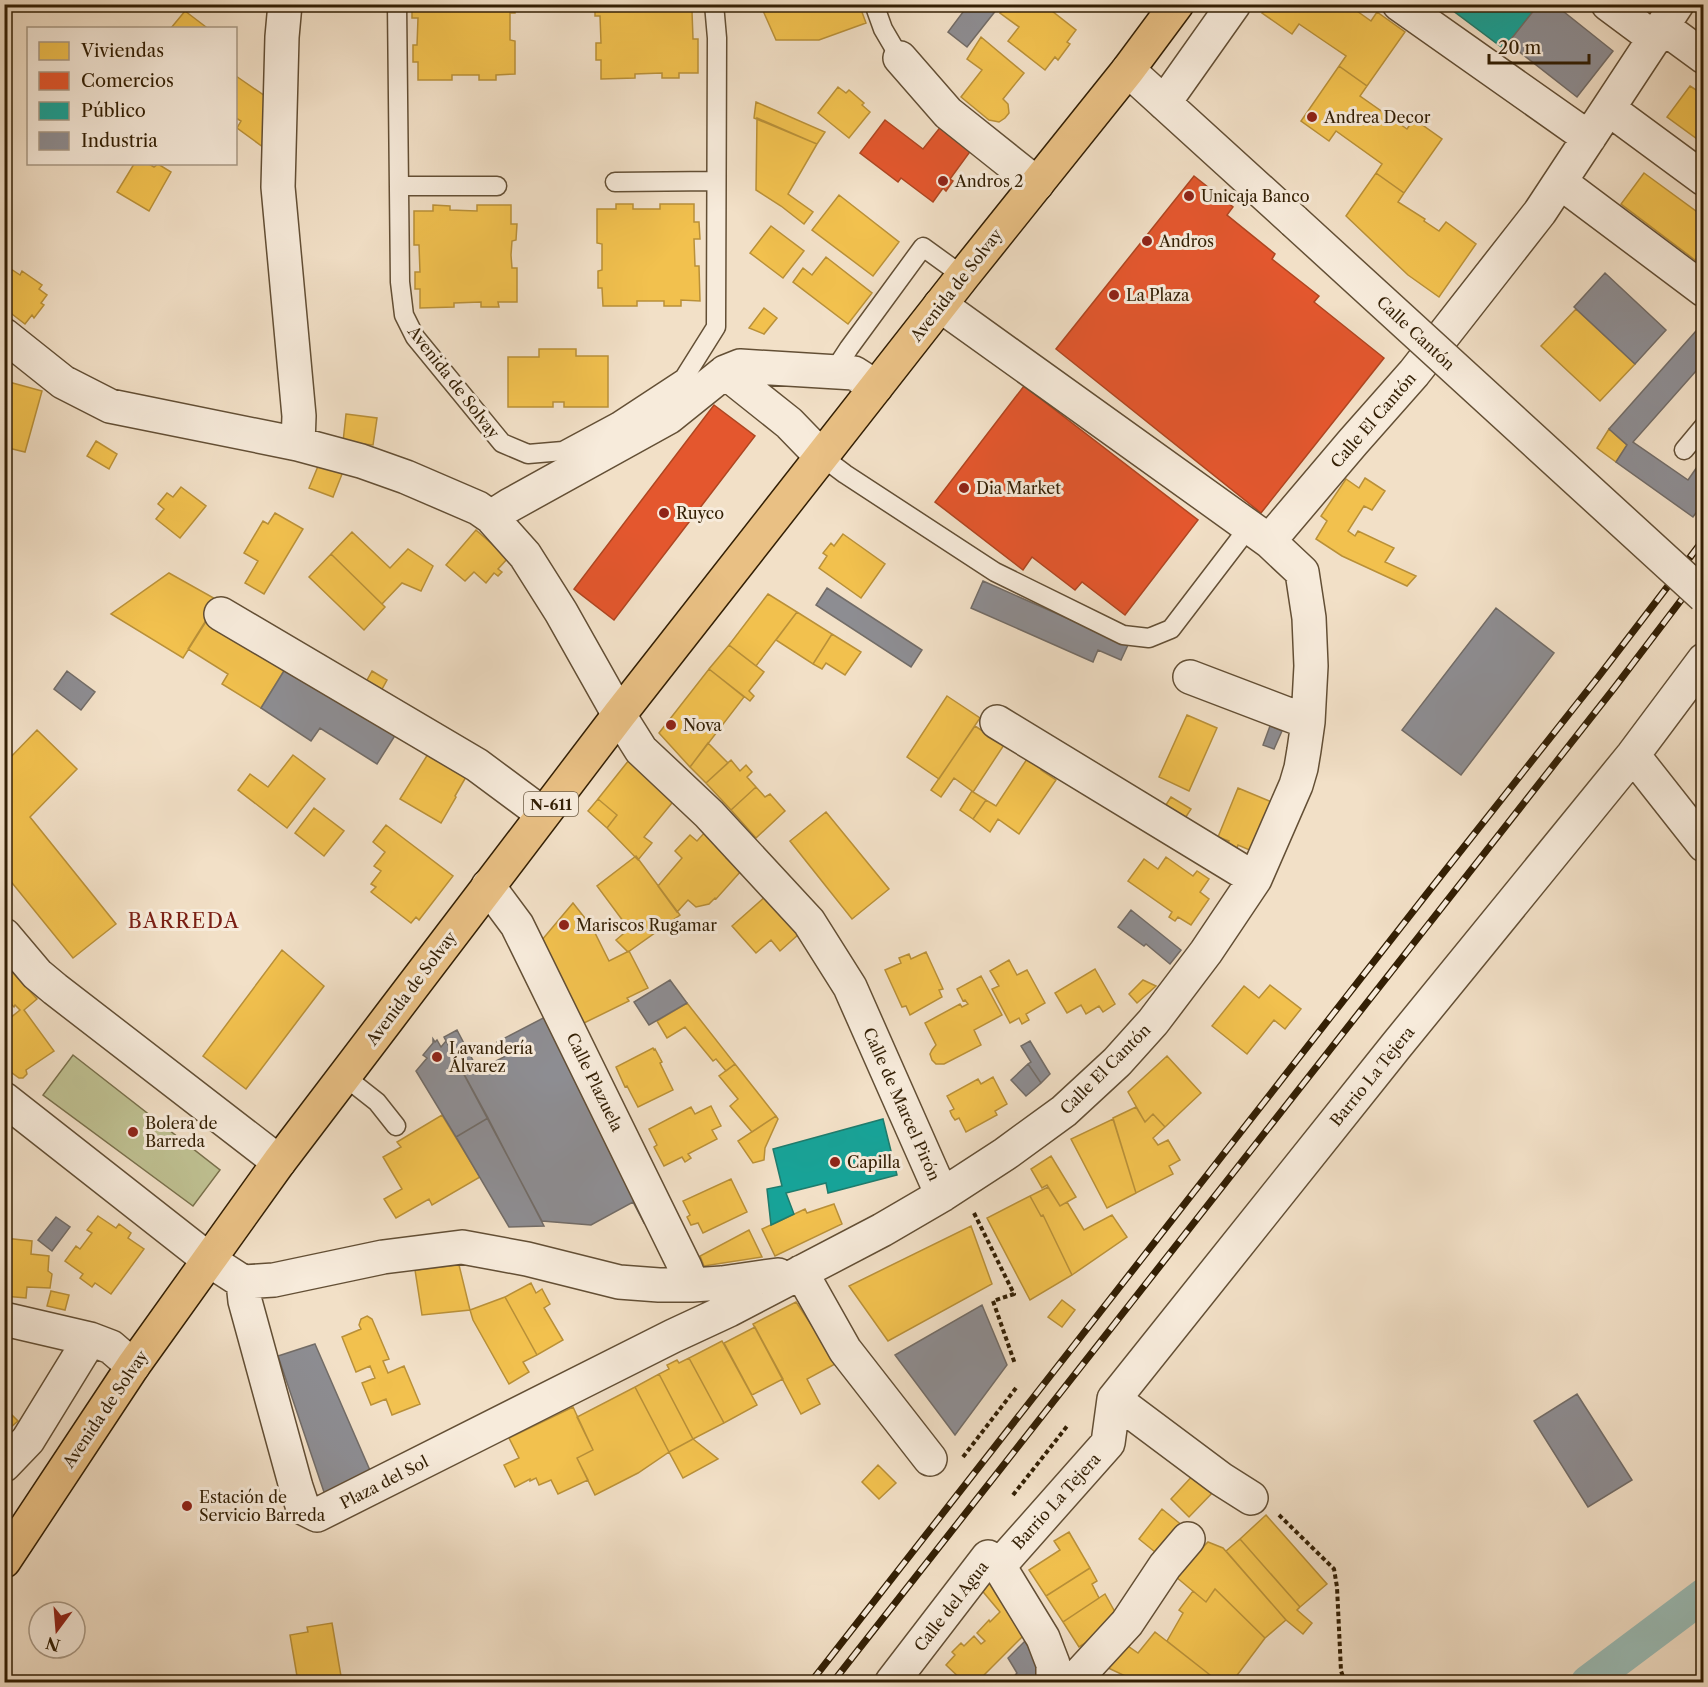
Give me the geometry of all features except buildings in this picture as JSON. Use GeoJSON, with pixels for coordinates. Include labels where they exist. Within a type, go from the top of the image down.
{"type":"FeatureCollection","features":[{"type":"Feature","properties":{"kind":"highway","name":"Avenida de Solvay"},"geometry":{"type":"LineString","coordinates":[[4,1561],[133,1366],[279,1162],[619,715],[940,305],[1128,70],[1177,4]]}},
{"type":"Feature","properties":{"kind":"street"},"geometry":{"type":"LineString","coordinates":[[285,4],[278,187],[299,416],[298,444]]}},
{"type":"Feature","properties":{"kind":"street"},"geometry":{"type":"LineString","coordinates":[[1164,103],[1234,4]]}},
{"type":"Feature","properties":{"kind":"street"},"geometry":{"type":"LineString","coordinates":[[1399,4],[1589,138]]}},
{"type":"Feature","properties":{"kind":"street"},"geometry":{"type":"LineString","coordinates":[[1608,4],[1665,24],[1704,57]]}},
{"type":"Feature","properties":{"kind":"street","name":"Calle El Cantón"},"geometry":{"type":"LineString","coordinates":[[1259,534],[1448,332],[1540,212],[1665,24]]}},
{"type":"Feature","properties":{"kind":"street"},"geometry":{"type":"LineString","coordinates":[[900,58],[948,113],[1037,184]]}},
{"type":"Feature","properties":{"kind":"street","name":"Calle Cantón"},"geometry":{"type":"LineString","coordinates":[[1128,70],[1704,596]]}},
{"type":"Feature","properties":{"kind":"street"},"geometry":{"type":"LineString","coordinates":[[1609,109],[1704,179]]}},
{"type":"Feature","properties":{"kind":"street"},"geometry":{"type":"LineString","coordinates":[[1560,182],[1704,290]]}},
{"type":"Feature","properties":{"kind":"street","name":"Calle El Cantón"},"geometry":{"type":"LineString","coordinates":[[940,305],[1259,534],[1302,572],[1309,618],[1311,666],[1308,722],[1302,768],[1255,879],[1206,952],[1153,1022],[1117,1062],[1064,1112],[1005,1155],[951,1190]]}},
{"type":"Feature","properties":{"kind":"street"},"geometry":{"type":"LineString","coordinates":[[4,335],[63,382],[111,406],[298,444],[361,461],[406,477],[478,508],[491,517],[525,555],[561,612],[619,715]]}},
{"type":"Feature","properties":{"kind":"street"},"geometry":{"type":"LineString","coordinates":[[491,517],[669,417],[732,369],[834,370],[854,373],[876,387]]}},
{"type":"Feature","properties":{"kind":"street"},"geometry":{"type":"LineString","coordinates":[[732,369],[821,456]]}},
{"type":"Feature","properties":{"kind":"street"},"geometry":{"type":"LineString","coordinates":[[221,614],[477,765],[543,814]]}},
{"type":"Feature","properties":{"kind":"street","name":"Barrio La Tejera"},"geometry":{"type":"LineString","coordinates":[[999,1566],[1108,1443],[1114,1399],[1403,1036],[1633,755],[1704,660]]}},
{"type":"Feature","properties":{"kind":"street"},"geometry":{"type":"LineString","coordinates":[[1190,678],[1308,722]]}},
{"type":"Feature","properties":{"kind":"street","name":"Calle de Marcel Pirón"},"geometry":{"type":"LineString","coordinates":[[619,715],[641,750],[708,814],[809,922],[850,987],[951,1190],[882,1230],[801,1272]]}},
{"type":"Feature","properties":{"kind":"street"},"geometry":{"type":"LineString","coordinates":[[998,722],[1255,879]]}},
{"type":"Feature","properties":{"kind":"street"},"geometry":{"type":"LineString","coordinates":[[1633,755],[1704,845]]}},
{"type":"Feature","properties":{"kind":"street","name":"Calle Plazuela"},"geometry":{"type":"LineString","coordinates":[[488,886],[517,924],[692,1285]]}},
{"type":"Feature","properties":{"kind":"street"},"geometry":{"type":"LineString","coordinates":[[4,935],[37,974],[69,1001],[279,1162]]}},
{"type":"Feature","properties":{"kind":"street"},"geometry":{"type":"LineString","coordinates":[[4,1099],[209,1260],[243,1282],[274,1280],[383,1257],[462,1247],[527,1259],[619,1282],[659,1285],[722,1283],[801,1272],[845,1350],[930,1459]]}},
{"type":"Feature","properties":{"kind":"street","name":"Plaza del Sol"},"geometry":{"type":"LineString","coordinates":[[243,1282],[245,1301],[296,1487],[303,1508],[317,1515],[801,1272]]}},
{"type":"Feature","properties":{"kind":"street"},"geometry":{"type":"LineString","coordinates":[[659,1285],[667,1304],[673,1336]]}},
{"type":"Feature","properties":{"kind":"street"},"geometry":{"type":"LineString","coordinates":[[4,1319],[90,1339],[111,1347],[133,1366]]}},
{"type":"Feature","properties":{"kind":"street"},"geometry":{"type":"LineString","coordinates":[[4,1465],[28,1440],[90,1339]]}},
{"type":"Feature","properties":{"kind":"street"},"geometry":{"type":"LineString","coordinates":[[1114,1399],[1221,1479],[1251,1498]]}},
{"type":"Feature","properties":{"kind":"street"},"geometry":{"type":"LineString","coordinates":[[1072,1676],[1127,1623],[1165,1566],[1188,1539]]}},
{"type":"Feature","properties":{"kind":"street","name":"Calle del Agua"},"geometry":{"type":"LineString","coordinates":[[892,1683],[988,1557],[999,1566],[1043,1638],[1072,1676]]}},
{"type":"Feature","properties":{"kind":"lane","name":"Avenida de Solvay"},"geometry":{"type":"LineString","coordinates":[[397,4],[400,282],[404,315],[415,337],[502,443],[528,454],[563,451],[617,422],[684,378],[716,327],[717,38],[714,4]]}},
{"type":"Feature","properties":{"kind":"lane"},"geometry":{"type":"LineString","coordinates":[[874,4],[884,29],[900,58]]}},
{"type":"Feature","properties":{"kind":"lane"},"geometry":{"type":"LineString","coordinates":[[615,182],[716,181]]}},
{"type":"Feature","properties":{"kind":"lane"},"geometry":{"type":"LineString","coordinates":[[399,186],[497,186]]}},
{"type":"Feature","properties":{"kind":"lane"},"geometry":{"type":"LineString","coordinates":[[834,370],[923,247],[963,276]]}},
{"type":"Feature","properties":{"kind":"lane"},"geometry":{"type":"LineString","coordinates":[[704,346],[732,369]]}},
{"type":"Feature","properties":{"kind":"lane"},"geometry":{"type":"LineString","coordinates":[[1684,450],[1704,426]]}},
{"type":"Feature","properties":{"kind":"lane"},"geometry":{"type":"LineString","coordinates":[[821,456],[995,572],[1123,635],[1149,638],[1171,629],[1259,534]]}},
{"type":"Feature","properties":{"kind":"lane"},"geometry":{"type":"LineString","coordinates":[[344,1076],[377,1102],[396,1126]]}},
{"type":"Feature","properties":{"kind":"path"},"geometry":{"type":"LineString","coordinates":[[951,1190],[1014,1294],[993,1301],[1015,1364]]}},
{"type":"Feature","properties":{"kind":"path"},"geometry":{"type":"LineString","coordinates":[[930,1459],[949,1475],[1016,1388]]}},
{"type":"Feature","properties":{"kind":"path"},"geometry":{"type":"LineString","coordinates":[[1251,1498],[1270,1505],[1334,1569],[1341,1671],[1345,1683]]}},
{"type":"Feature","properties":{"kind":"green space","name":"Bolera de Barreda"},"geometry":{"type":"Polygon","coordinates":[[[73,1055],[220,1170],[193,1206],[43,1095],[73,1055]]]}},
{"type":"Feature","properties":{"kind":"waterway"},"geometry":{"type":"LineString","coordinates":[[1588,1682],[1704,1595]]}},
{"type":"Feature","properties":{"kind":"railway"},"geometry":{"type":"LineString","coordinates":[[811,1682],[1704,539]]}},
{"type":"Feature","properties":{"kind":"railway"},"geometry":{"type":"LineString","coordinates":[[833,1682],[1615,687],[1704,570]]}},
{"type":"Feature","properties":{"kind":"place","name":"Andrea Decor"},"geometry":{"type":"Point","coordinates":[1312,117]}},
{"type":"Feature","properties":{"kind":"place","name":"Andros 2"},"geometry":{"type":"Point","coordinates":[943,181]}},
{"type":"Feature","properties":{"kind":"place","name":"Unicaja Banco"},"geometry":{"type":"Point","coordinates":[1189,196]}},
{"type":"Feature","properties":{"kind":"place","name":"Andros"},"geometry":{"type":"Point","coordinates":[1147,241]}},
{"type":"Feature","properties":{"kind":"place","name":"La Plaza"},"geometry":{"type":"Point","coordinates":[1114,295]}},
{"type":"Feature","properties":{"kind":"place","name":"Dia Market"},"geometry":{"type":"Point","coordinates":[964,488]}},
{"type":"Feature","properties":{"kind":"place","name":"Ruyco"},"geometry":{"type":"Point","coordinates":[664,513]}},
{"type":"Feature","properties":{"kind":"place","name":"Nova"},"geometry":{"type":"Point","coordinates":[671,725]}},
{"type":"Feature","properties":{"kind":"place","name":"Mariscos Rugamar"},"geometry":{"type":"Point","coordinates":[564,925]}},
{"type":"Feature","properties":{"kind":"place","name":"Lavandería Álvarez"},"geometry":{"type":"Point","coordinates":[437,1057]}},
{"type":"Feature","properties":{"kind":"place","name":"Bolera de Barreda"},"geometry":{"type":"Point","coordinates":[133,1132]}},
{"type":"Feature","properties":{"kind":"place","name":"Capilla"},"geometry":{"type":"Point","coordinates":[835,1162]}},
{"type":"Feature","properties":{"kind":"place","name":"Estación de Servicio Barreda"},"geometry":{"type":"Point","coordinates":[187,1506]}},
{"type":"Feature","properties":{"kind":"district","name":"BARREDA"},"geometry":{"type":"Point","coordinates":[184,921]}}]}
